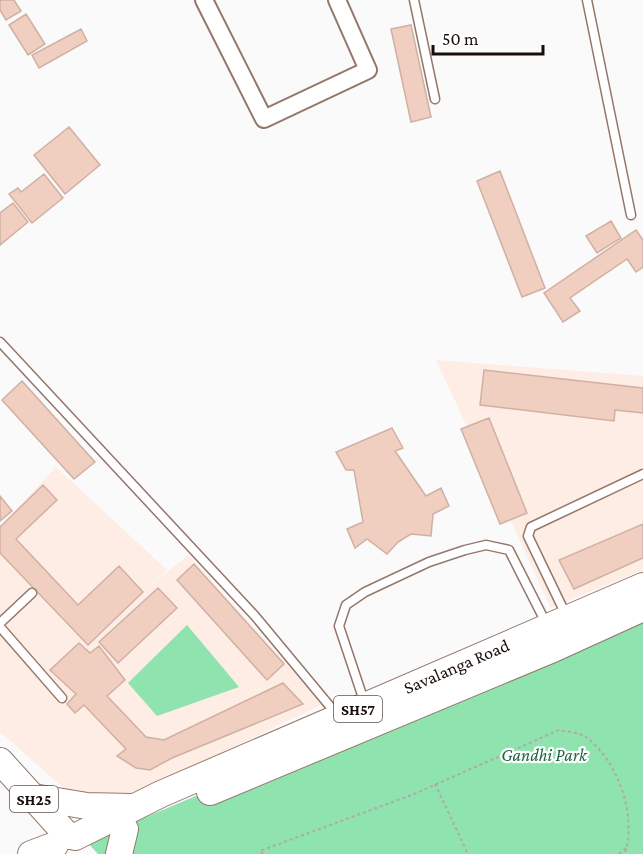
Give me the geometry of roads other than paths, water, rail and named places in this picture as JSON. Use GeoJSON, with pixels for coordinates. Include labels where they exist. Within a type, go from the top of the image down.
{"type":"FeatureCollection","features":[{"type":"Feature","properties":{"kind":"main road","name":"Savalanga Road"},"geometry":{"type":"LineString","coordinates":[[31,854],[71,847],[130,818],[357,720],[643,586]]}},
{"type":"Feature","properties":{"kind":"main road","name":"Savalanga Road"},"geometry":{"type":"LineString","coordinates":[[357,720],[553,649],[643,608]]}},
{"type":"Feature","properties":{"kind":"main road","name":"SH25"},"geometry":{"type":"LineString","coordinates":[[0,761],[33,797],[71,847]]}},
{"type":"Feature","properties":{"kind":"main road","name":"SH25"},"geometry":{"type":"LineString","coordinates":[[0,780],[71,847]]}},
{"type":"Feature","properties":{"kind":"main road"},"geometry":{"type":"LineString","coordinates":[[33,797],[130,818],[119,854]]}},
{"type":"Feature","properties":{"kind":"street"},"geometry":{"type":"LineString","coordinates":[[204,0],[264,119],[368,70],[337,0]]}},
{"type":"Feature","properties":{"kind":"lane"},"geometry":{"type":"LineString","coordinates":[[414,0],[435,99]]}},
{"type":"Feature","properties":{"kind":"lane"},"geometry":{"type":"LineString","coordinates":[[586,0],[631,215]]}},
{"type":"Feature","properties":{"kind":"lane"},"geometry":{"type":"LineString","coordinates":[[0,342],[255,616],[357,720]]}},
{"type":"Feature","properties":{"kind":"lane"},"geometry":{"type":"LineString","coordinates":[[558,624],[528,536],[531,527],[643,474]]}},
{"type":"Feature","properties":{"kind":"lane"},"geometry":{"type":"LineString","coordinates":[[357,720],[339,626],[346,605],[365,592],[429,562],[486,545],[509,550],[558,624]]}},
{"type":"Feature","properties":{"kind":"lane"},"geometry":{"type":"LineString","coordinates":[[32,593],[0,625],[62,698]]}},
{"type":"Feature","properties":{"kind":"park label","name":"Gandhi Park"},"geometry":{"type":"Point","coordinates":[544,755]}}]}
